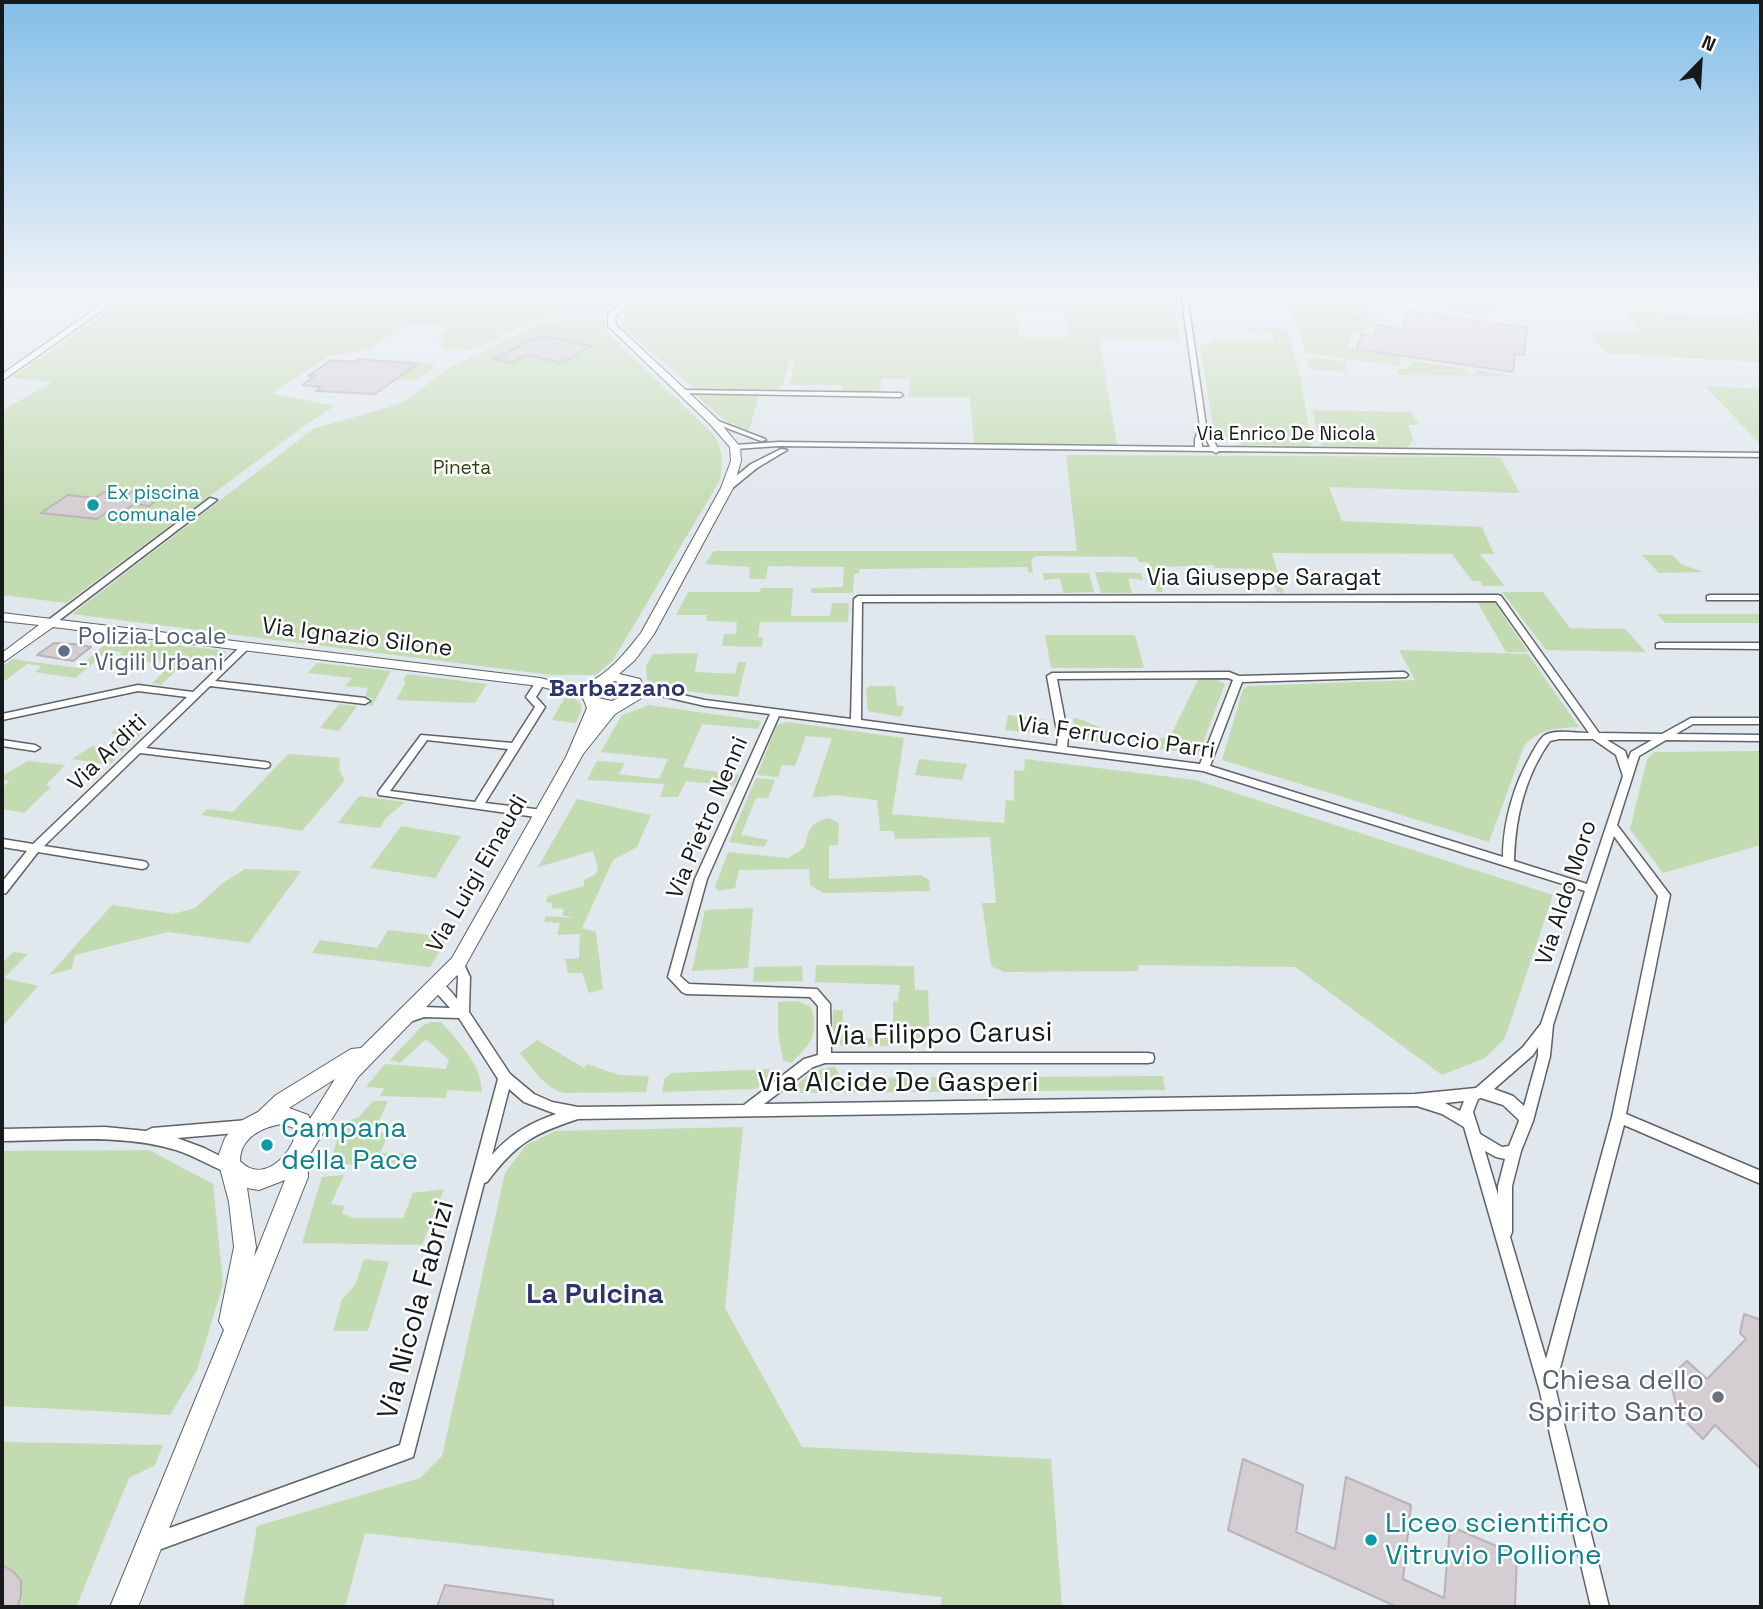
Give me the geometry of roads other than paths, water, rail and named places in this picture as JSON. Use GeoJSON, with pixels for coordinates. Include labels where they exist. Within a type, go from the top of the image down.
{"type":"FeatureCollection","features":[{"type":"Feature","properties":{"kind":"street"},"geometry":{"type":"LineString","coordinates":[[657,369],[713,421],[735,447],[781,447]]}},
{"type":"Feature","properties":{"kind":"street"},"geometry":{"type":"LineString","coordinates":[[1195,369],[1203,426],[1216,451]]}},
{"type":"Feature","properties":{"kind":"street"},"geometry":{"type":"LineString","coordinates":[[681,392],[900,395]]}},
{"type":"Feature","properties":{"kind":"street"},"geometry":{"type":"LineString","coordinates":[[713,421],[742,435],[781,447]]}},
{"type":"Feature","properties":{"kind":"street"},"geometry":{"type":"LineString","coordinates":[[1199,450],[1198,439],[1203,426]]}},
{"type":"Feature","properties":{"kind":"street","name":"Via Luigi Einaudi"},"geometry":{"type":"LineString","coordinates":[[574,757],[610,711],[631,694],[632,668],[641,642],[727,488],[736,461],[735,447]]}},
{"type":"Feature","properties":{"kind":"street"},"geometry":{"type":"LineString","coordinates":[[727,488],[781,447]]}},
{"type":"Feature","properties":{"kind":"street","name":"Via Enrico De Nicola"},"geometry":{"type":"LineString","coordinates":[[781,447],[1761,455]]}},
{"type":"Feature","properties":{"kind":"street"},"geometry":{"type":"LineString","coordinates":[[3,657],[213,500]]}},
{"type":"Feature","properties":{"kind":"street","name":"Via Giuseppe Saragat"},"geometry":{"type":"LineString","coordinates":[[856,722],[858,599],[1498,598],[1597,738]]}},
{"type":"Feature","properties":{"kind":"street"},"geometry":{"type":"LineString","coordinates":[[1710,598],[1761,598]]}},
{"type":"Feature","properties":{"kind":"street","name":"Via Ignazio Silone"},"geometry":{"type":"LineString","coordinates":[[2,617],[596,689]]}},
{"type":"Feature","properties":{"kind":"street","name":"Via Luigi Einaudi"},"geometry":{"type":"LineString","coordinates":[[257,1122],[283,1101],[344,1065],[382,1037],[458,963],[574,757],[594,708],[596,689],[641,642]]}},
{"type":"Feature","properties":{"kind":"street"},"geometry":{"type":"LineString","coordinates":[[1659,646],[1761,646]]}},
{"type":"Feature","properties":{"kind":"street","name":"Via Arditi"},"geometry":{"type":"LineString","coordinates":[[2,890],[35,848],[244,648]]}},
{"type":"Feature","properties":{"kind":"street"},"geometry":{"type":"LineString","coordinates":[[1062,749],[1063,737],[1052,676],[1229,675],[1238,679],[1403,675]]}},
{"type":"Feature","properties":{"kind":"street"},"geometry":{"type":"LineString","coordinates":[[622,677],[631,694],[604,706],[596,689],[622,677]]}},
{"type":"Feature","properties":{"kind":"street"},"geometry":{"type":"LineString","coordinates":[[1204,768],[1238,679]]}},
{"type":"Feature","properties":{"kind":"street"},"geometry":{"type":"LineString","coordinates":[[478,805],[540,707],[531,697],[540,682]]}},
{"type":"Feature","properties":{"kind":"street"},"geometry":{"type":"LineString","coordinates":[[207,684],[365,701]]}},
{"type":"Feature","properties":{"kind":"street"},"geometry":{"type":"LineString","coordinates":[[2,717],[138,688],[195,695]]}},
{"type":"Feature","properties":{"kind":"street","name":"Via Ferruccio Parri"},"geometry":{"type":"LineString","coordinates":[[631,694],[1204,768],[1591,889]]}},
{"type":"Feature","properties":{"kind":"street","name":"Via Pietro Nenni"},"geometry":{"type":"LineString","coordinates":[[776,712],[701,879],[674,977],[686,989],[813,992],[824,1004],[825,1058]]}},
{"type":"Feature","properties":{"kind":"street"},"geometry":{"type":"LineString","coordinates":[[1658,738],[1691,722],[1761,721]]}},
{"type":"Feature","properties":{"kind":"street"},"geometry":{"type":"LineString","coordinates":[[516,747],[424,737],[383,793],[542,814]]}},
{"type":"Feature","properties":{"kind":"street"},"geometry":{"type":"LineString","coordinates":[[1508,862],[1508,838],[1515,813],[1539,748],[1547,738],[1758,739]]}},
{"type":"Feature","properties":{"kind":"street"},"geometry":{"type":"LineString","coordinates":[[1597,738],[1621,753],[1627,775]]}},
{"type":"Feature","properties":{"kind":"street","name":"Via Aldo Moro"},"geometry":{"type":"LineString","coordinates":[[1526,1121],[1544,1056],[1547,1025],[1613,827],[1627,775],[1635,754],[1658,738]]}},
{"type":"Feature","properties":{"kind":"street"},"geometry":{"type":"LineString","coordinates":[[2,743],[35,748]]}},
{"type":"Feature","properties":{"kind":"street"},"geometry":{"type":"LineString","coordinates":[[140,750],[265,765]]}},
{"type":"Feature","properties":{"kind":"street"},"geometry":{"type":"LineString","coordinates":[[1546,1388],[1619,1117],[1664,895],[1613,827]]}},
{"type":"Feature","properties":{"kind":"street"},"geometry":{"type":"LineString","coordinates":[[2,843],[142,865]]}},
{"type":"Feature","properties":{"kind":"street"},"geometry":{"type":"LineString","coordinates":[[402,1019],[424,1012],[463,1013],[464,977],[458,963]]}},
{"type":"Feature","properties":{"kind":"street","name":"Via Alcide De Gasperi"},"geometry":{"type":"LineString","coordinates":[[437,986],[463,1013],[486,1044],[505,1078],[529,1098],[550,1107],[578,1113],[1415,1100],[1477,1094]]}},
{"type":"Feature","properties":{"kind":"street","name":"Via Aldo Moro"},"geometry":{"type":"LineString","coordinates":[[1477,1094],[1521,1059],[1547,1025]]}},
{"type":"Feature","properties":{"kind":"street","name":"Via Luigi Einaudi"},"geometry":{"type":"LineString","coordinates":[[302,1151],[351,1072],[382,1037]]}},
{"type":"Feature","properties":{"kind":"street","name":"Via Filippo Carusi"},"geometry":{"type":"LineString","coordinates":[[748,1109],[809,1063],[825,1058],[1148,1058]]}},
{"type":"Feature","properties":{"kind":"street","name":"Via Nicola Fabrizi"},"geometry":{"type":"LineString","coordinates":[[147,1545],[407,1451],[505,1078]]}},
{"type":"Feature","properties":{"kind":"street"},"geometry":{"type":"LineString","coordinates":[[1505,1242],[1505,1186],[1514,1151],[1526,1121],[1511,1101],[1477,1094],[1468,1102],[1467,1122],[1505,1242],[1546,1388],[1600,1607]]}},
{"type":"Feature","properties":{"kind":"street","name":"Via Alcide De Gasperi"},"geometry":{"type":"LineString","coordinates":[[1415,1100],[1446,1109],[1467,1122]]}},
{"type":"Feature","properties":{"kind":"street"},"geometry":{"type":"LineString","coordinates":[[478,1183],[514,1141],[530,1129],[578,1113]]}},
{"type":"Feature","properties":{"kind":"street"},"geometry":{"type":"LineString","coordinates":[[121,1136],[257,1122],[282,1115],[296,1118],[307,1132],[297,1177],[124,1607]]}},
{"type":"Feature","properties":{"kind":"street"},"geometry":{"type":"LineString","coordinates":[[1619,1117],[1761,1178]]}},
{"type":"Feature","properties":{"kind":"street"},"geometry":{"type":"LineString","coordinates":[[224,1354],[246,1247],[240,1202],[231,1169],[230,1149],[257,1122]]}},
{"type":"Feature","properties":{"kind":"street"},"geometry":{"type":"LineString","coordinates":[[2,1135],[121,1136],[163,1140],[193,1149],[247,1179],[268,1177],[302,1151]]}},
{"type":"Feature","properties":{"kind":"street"},"geometry":{"type":"LineString","coordinates":[[1474,1138],[1501,1153],[1514,1151]]}},
{"type":"Feature","properties":{"kind":"place","name":"Ex piscina comunale"},"geometry":{"type":"Point","coordinates":[93,505]}},
{"type":"Feature","properties":{"kind":"place","name":"Polizia Locale - Vigili Urbani"},"geometry":{"type":"Point","coordinates":[64,651]}},
{"type":"Feature","properties":{"kind":"place","name":"Campana della Pace"},"geometry":{"type":"Point","coordinates":[267,1145]}},
{"type":"Feature","properties":{"kind":"place","name":"Chiesa dello Spirito Santo"},"geometry":{"type":"Point","coordinates":[1718,1397]}},
{"type":"Feature","properties":{"kind":"place","name":"Liceo scientifico Vitruvio Pollione"},"geometry":{"type":"Point","coordinates":[1371,1540]}},
{"type":"Feature","properties":{"kind":"district","name":"Barbazzano"},"geometry":{"type":"Point","coordinates":[617,689]}},
{"type":"Feature","properties":{"kind":"district","name":"La Pulcina"},"geometry":{"type":"Point","coordinates":[595,1295]}},
{"type":"Feature","properties":{"kind":"park label","name":"Pineta"},"geometry":{"type":"Point","coordinates":[462,469]}}]}
